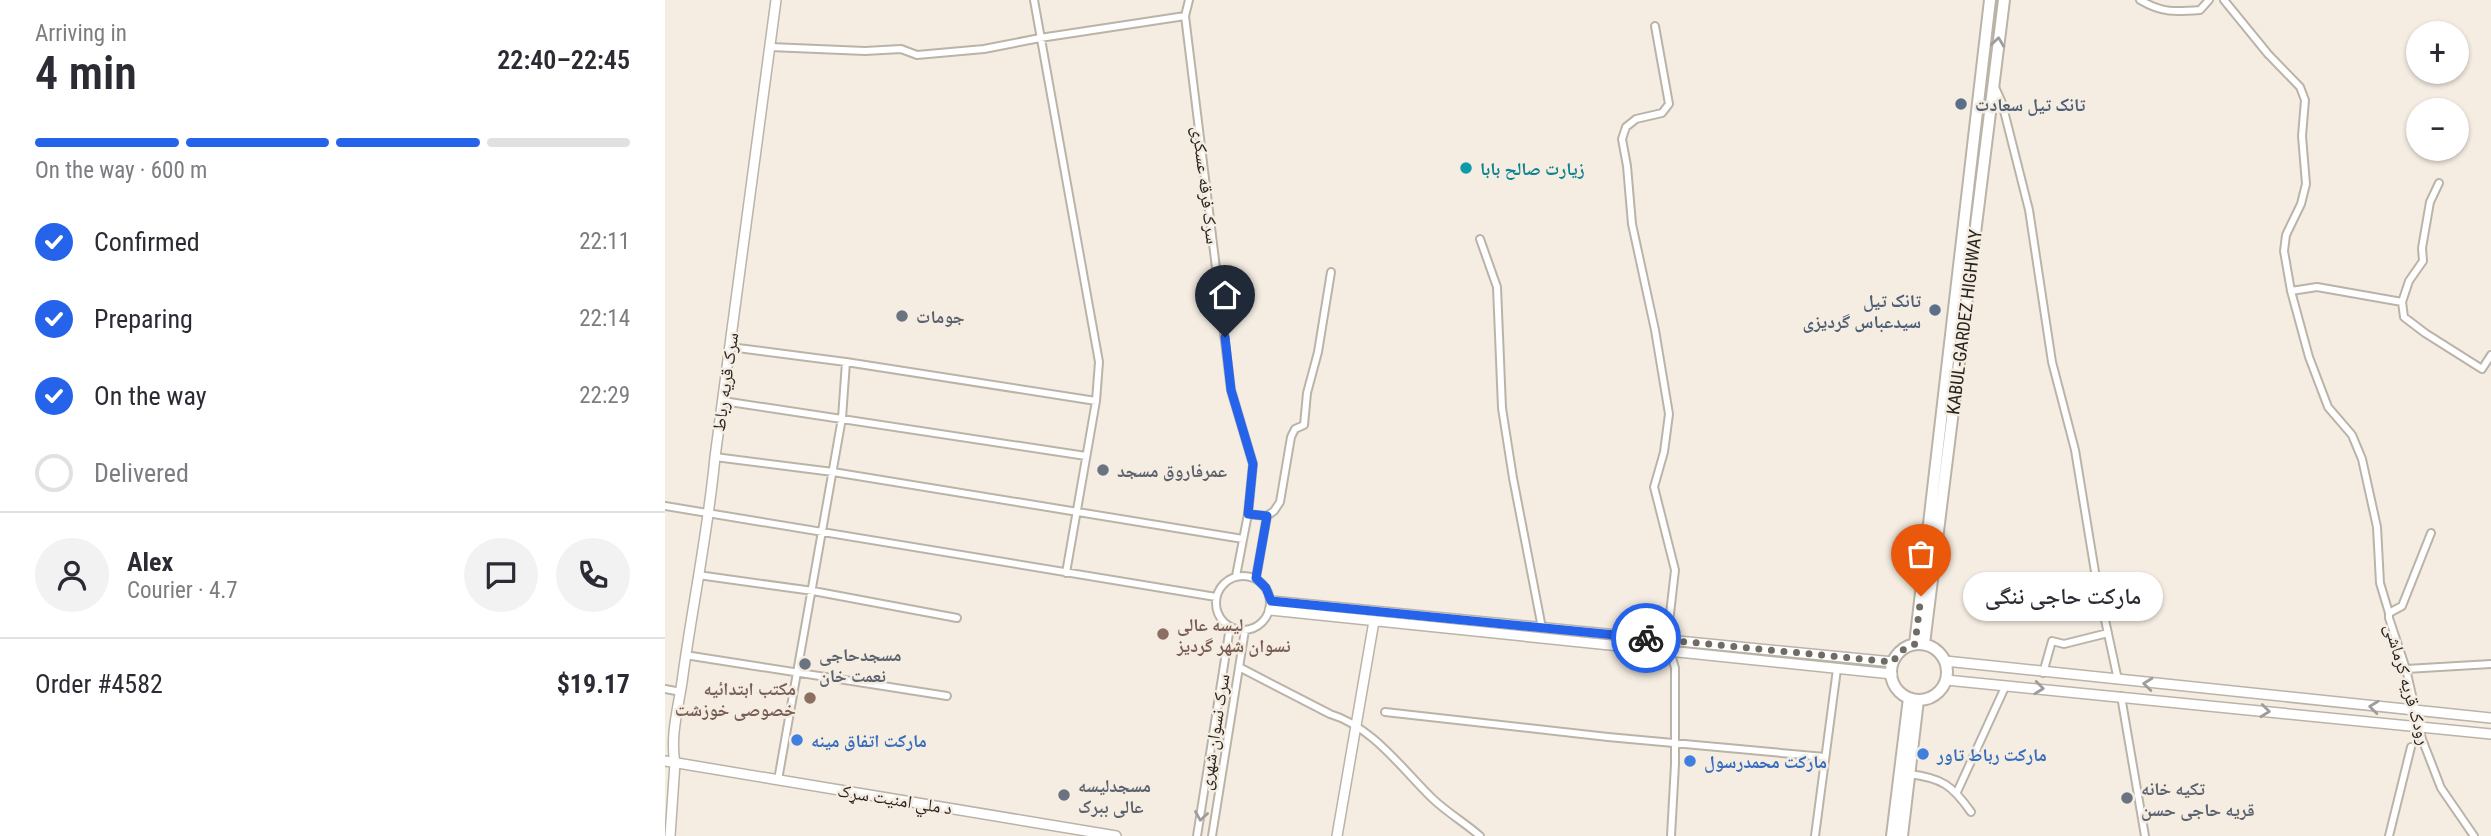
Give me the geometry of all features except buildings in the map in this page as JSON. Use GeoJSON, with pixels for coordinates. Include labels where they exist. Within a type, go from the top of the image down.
{"type":"FeatureCollection","features":[{"type":"Feature","properties":{"kind":"highway","name":"KABUL-GARDEZ HIGHWAY"},"geometry":{"type":"LineString","coordinates":[[1920,644],[1990,0]]}},
{"type":"Feature","properties":{"kind":"highway","name":"KABUL-GARDEZ HIGHWAY"},"geometry":{"type":"LineString","coordinates":[[1920,644],[2004,0]]}},
{"type":"Feature","properties":{"kind":"highway"},"geometry":{"type":"LineString","coordinates":[[1920,644],[1941,653],[1945,662],[1946,680],[1936,695],[1913,699],[1895,686],[1893,662],[1899,652],[1920,644]]}},
{"type":"Feature","properties":{"kind":"highway"},"geometry":{"type":"LineString","coordinates":[[1902,836],[1913,699]]}},
{"type":"Feature","properties":{"kind":"highway"},"geometry":{"type":"LineString","coordinates":[[1892,836],[1913,699]]}},
{"type":"Feature","properties":{"kind":"street","name":"سرک قریه رباط"},"geometry":{"type":"LineString","coordinates":[[670,836],[670,762],[709,514],[776,0]]}},
{"type":"Feature","properties":{"kind":"street"},"geometry":{"type":"LineString","coordinates":[[1034,0],[1099,362],[1096,401],[1066,573]]}},
{"type":"Feature","properties":{"kind":"street","name":"سرک فرقه عسکری"},"geometry":{"type":"LineString","coordinates":[[1189,0],[1185,16],[1231,390],[1253,464],[1248,514],[1236,576]]}},
{"type":"Feature","properties":{"kind":"street"},"geometry":{"type":"LineString","coordinates":[[2140,0],[2156,10],[2177,12],[2200,10],[2209,0]]}},
{"type":"Feature","properties":{"kind":"street"},"geometry":{"type":"LineString","coordinates":[[2224,0],[2267,54],[2300,87],[2305,100],[2302,136],[2306,184],[2301,204],[2286,235],[2284,251],[2291,291],[2309,357],[2328,407],[2352,435],[2362,459],[2377,527],[2380,583],[2389,613]]}},
{"type":"Feature","properties":{"kind":"street"},"geometry":{"type":"LineString","coordinates":[[770,47],[865,51],[901,49],[917,55],[984,49],[1185,16]]}},
{"type":"Feature","properties":{"kind":"street"},"geometry":{"type":"LineString","coordinates":[[1655,26],[1669,104],[1662,113],[1636,119],[1626,127],[1622,139],[1632,224],[1655,330],[1669,414],[1664,452],[1654,487],[1675,570],[1667,640],[1675,668],[1671,836]]}},
{"type":"Feature","properties":{"kind":"street"},"geometry":{"type":"LineString","coordinates":[[1993,82],[2002,103],[2029,210],[2052,362],[2075,450],[2096,578],[2118,680]]}},
{"type":"Feature","properties":{"kind":"street"},"geometry":{"type":"LineString","coordinates":[[2439,184],[2430,202],[2422,248],[2423,261],[2409,281],[2402,302],[2404,317],[2482,369],[2491,355]]}},
{"type":"Feature","properties":{"kind":"street"},"geometry":{"type":"LineString","coordinates":[[1480,239],[1497,287],[1502,408],[1542,628]]}},
{"type":"Feature","properties":{"kind":"street"},"geometry":{"type":"LineString","coordinates":[[1248,514],[1267,516],[1280,502],[1291,437],[1296,429],[1304,425],[1307,393],[1318,352],[1331,272]]}},
{"type":"Feature","properties":{"kind":"street"},"geometry":{"type":"LineString","coordinates":[[2291,291],[2317,286],[2402,302]]}},
{"type":"Feature","properties":{"kind":"street"},"geometry":{"type":"LineString","coordinates":[[730,347],[1096,401]]}},
{"type":"Feature","properties":{"kind":"street"},"geometry":{"type":"LineString","coordinates":[[778,780],[842,418],[846,362]]}},
{"type":"Feature","properties":{"kind":"street"},"geometry":{"type":"LineString","coordinates":[[723,401],[1086,456]]}},
{"type":"Feature","properties":{"kind":"street"},"geometry":{"type":"LineString","coordinates":[[715,457],[833,472],[1243,539]]}},
{"type":"Feature","properties":{"kind":"street"},"geometry":{"type":"LineString","coordinates":[[665,506],[1216,597]]}},
{"type":"Feature","properties":{"kind":"street"},"geometry":{"type":"LineString","coordinates":[[1256,578],[1267,516]]}},
{"type":"Feature","properties":{"kind":"street","name":"رودک قریه کرماشی"},"geometry":{"type":"LineString","coordinates":[[2431,533],[2402,606],[2389,613],[2389,618],[2406,669],[2419,727],[2441,788],[2475,836]]}},
{"type":"Feature","properties":{"kind":"street"},"geometry":{"type":"LineString","coordinates":[[698,575],[813,591],[957,618]]}},
{"type":"Feature","properties":{"kind":"street"},"geometry":{"type":"LineString","coordinates":[[1236,576],[1256,578],[1266,588],[1270,606],[1261,624],[1245,630],[1230,627],[1219,616],[1216,597],[1224,583],[1236,576]]}},
{"type":"Feature","properties":{"kind":"street"},"geometry":{"type":"LineString","coordinates":[[1270,606],[1542,628],[1893,662]]}},
{"type":"Feature","properties":{"kind":"street"},"geometry":{"type":"LineString","coordinates":[[1270,606],[1374,621],[1892,674]]}},
{"type":"Feature","properties":{"kind":"street"},"geometry":{"type":"LineString","coordinates":[[1337,836],[1374,621]]}},
{"type":"Feature","properties":{"kind":"street","name":"سرک نسوان شهری"},"geometry":{"type":"LineString","coordinates":[[1197,836],[1230,627]]}},
{"type":"Feature","properties":{"kind":"street","name":"سرک نسوان شهری"},"geometry":{"type":"LineString","coordinates":[[1212,836],[1245,630]]}},
{"type":"Feature","properties":{"kind":"street"},"geometry":{"type":"LineString","coordinates":[[2043,673],[2052,641],[2064,644],[2108,633]]}},
{"type":"Feature","properties":{"kind":"street"},"geometry":{"type":"LineString","coordinates":[[685,655],[947,696]]}},
{"type":"Feature","properties":{"kind":"street"},"geometry":{"type":"LineString","coordinates":[[1945,662],[2491,718]]}},
{"type":"Feature","properties":{"kind":"street"},"geometry":{"type":"LineString","coordinates":[[2406,669],[2491,664]]}},
{"type":"Feature","properties":{"kind":"street"},"geometry":{"type":"LineString","coordinates":[[1239,667],[1356,725],[1442,807],[1480,836]]}},
{"type":"Feature","properties":{"kind":"street"},"geometry":{"type":"LineString","coordinates":[[1815,836],[1837,669]]}},
{"type":"Feature","properties":{"kind":"street"},"geometry":{"type":"LineString","coordinates":[[1946,680],[2491,734]]}},
{"type":"Feature","properties":{"kind":"street"},"geometry":{"type":"LineString","coordinates":[[1957,792],[2006,685]]}},
{"type":"Feature","properties":{"kind":"street"},"geometry":{"type":"LineString","coordinates":[[665,689],[681,692]]}},
{"type":"Feature","properties":{"kind":"street"},"geometry":{"type":"LineString","coordinates":[[2121,696],[2145,836]]}},
{"type":"Feature","properties":{"kind":"street"},"geometry":{"type":"LineString","coordinates":[[1385,712],[1608,737],[1825,757]]}},
{"type":"Feature","properties":{"kind":"street"},"geometry":{"type":"LineString","coordinates":[[2389,836],[2411,747]]}},
{"type":"Feature","properties":{"kind":"street","name":"د ملي امنیت سړک"},"geometry":{"type":"LineString","coordinates":[[670,762],[1116,836]]}},
{"type":"Feature","properties":{"kind":"street"},"geometry":{"type":"LineString","coordinates":[[1909,774],[1933,777],[1957,792],[1971,812]]}},
{"type":"Feature","properties":{"kind":"way so far"},"geometry":{"type":"LineString","coordinates":[[1646,638],[1893,662],[1899,652],[1915,644],[1921,596]]}},
{"type":"Feature","properties":{"kind":"place","name":"تانک تیل سعادت"},"geometry":{"type":"Point","coordinates":[1961,104]}},
{"type":"Feature","properties":{"kind":"place","name":"زیارت صالح بابا"},"geometry":{"type":"Point","coordinates":[1466,168]}},
{"type":"Feature","properties":{"kind":"place","name":"تانک تیل سیدعباس گردیزی"},"geometry":{"type":"Point","coordinates":[1935,310]}},
{"type":"Feature","properties":{"kind":"place","name":"جومات"},"geometry":{"type":"Point","coordinates":[902,316]}},
{"type":"Feature","properties":{"kind":"place","name":"عمرفاروق مسجد"},"geometry":{"type":"Point","coordinates":[1103,470]}},
{"type":"Feature","properties":{"kind":"place","name":"مارکت حاجی ننگی"},"geometry":{"type":"Point","coordinates":[1921,596]}},
{"type":"Feature","properties":{"kind":"place","name":"لیسه عالی نسوان شهر گردیز"},"geometry":{"type":"Point","coordinates":[1163,634]}},
{"type":"Feature","properties":{"kind":"place","name":"مسجدحاجی نعمت خان"},"geometry":{"type":"Point","coordinates":[805,664]}},
{"type":"Feature","properties":{"kind":"place","name":"مکتب ابتدائیه خصوصی خوزشت"},"geometry":{"type":"Point","coordinates":[810,698]}},
{"type":"Feature","properties":{"kind":"place","name":"مارکت اتفاق مینه"},"geometry":{"type":"Point","coordinates":[797,740]}},
{"type":"Feature","properties":{"kind":"place","name":"مارکت رباط تاور"},"geometry":{"type":"Point","coordinates":[1923,754]}},
{"type":"Feature","properties":{"kind":"place","name":"مارکت محمدرسول"},"geometry":{"type":"Point","coordinates":[1690,761]}},
{"type":"Feature","properties":{"kind":"place","name":"مسجدلیسه عالی ببرک"},"geometry":{"type":"Point","coordinates":[1064,795]}},
{"type":"Feature","properties":{"kind":"place","name":"تکیه خانه قریه حاجی حسن"},"geometry":{"type":"Point","coordinates":[2127,798]}},
{"type":"Feature","properties":{"kind":"route"},"geometry":{"type":"LineString","coordinates":[[1225,337],[1231,390],[1253,464],[1248,514],[1267,516],[1256,578],[1266,588],[1271,601],[1646,638]]}}]}
